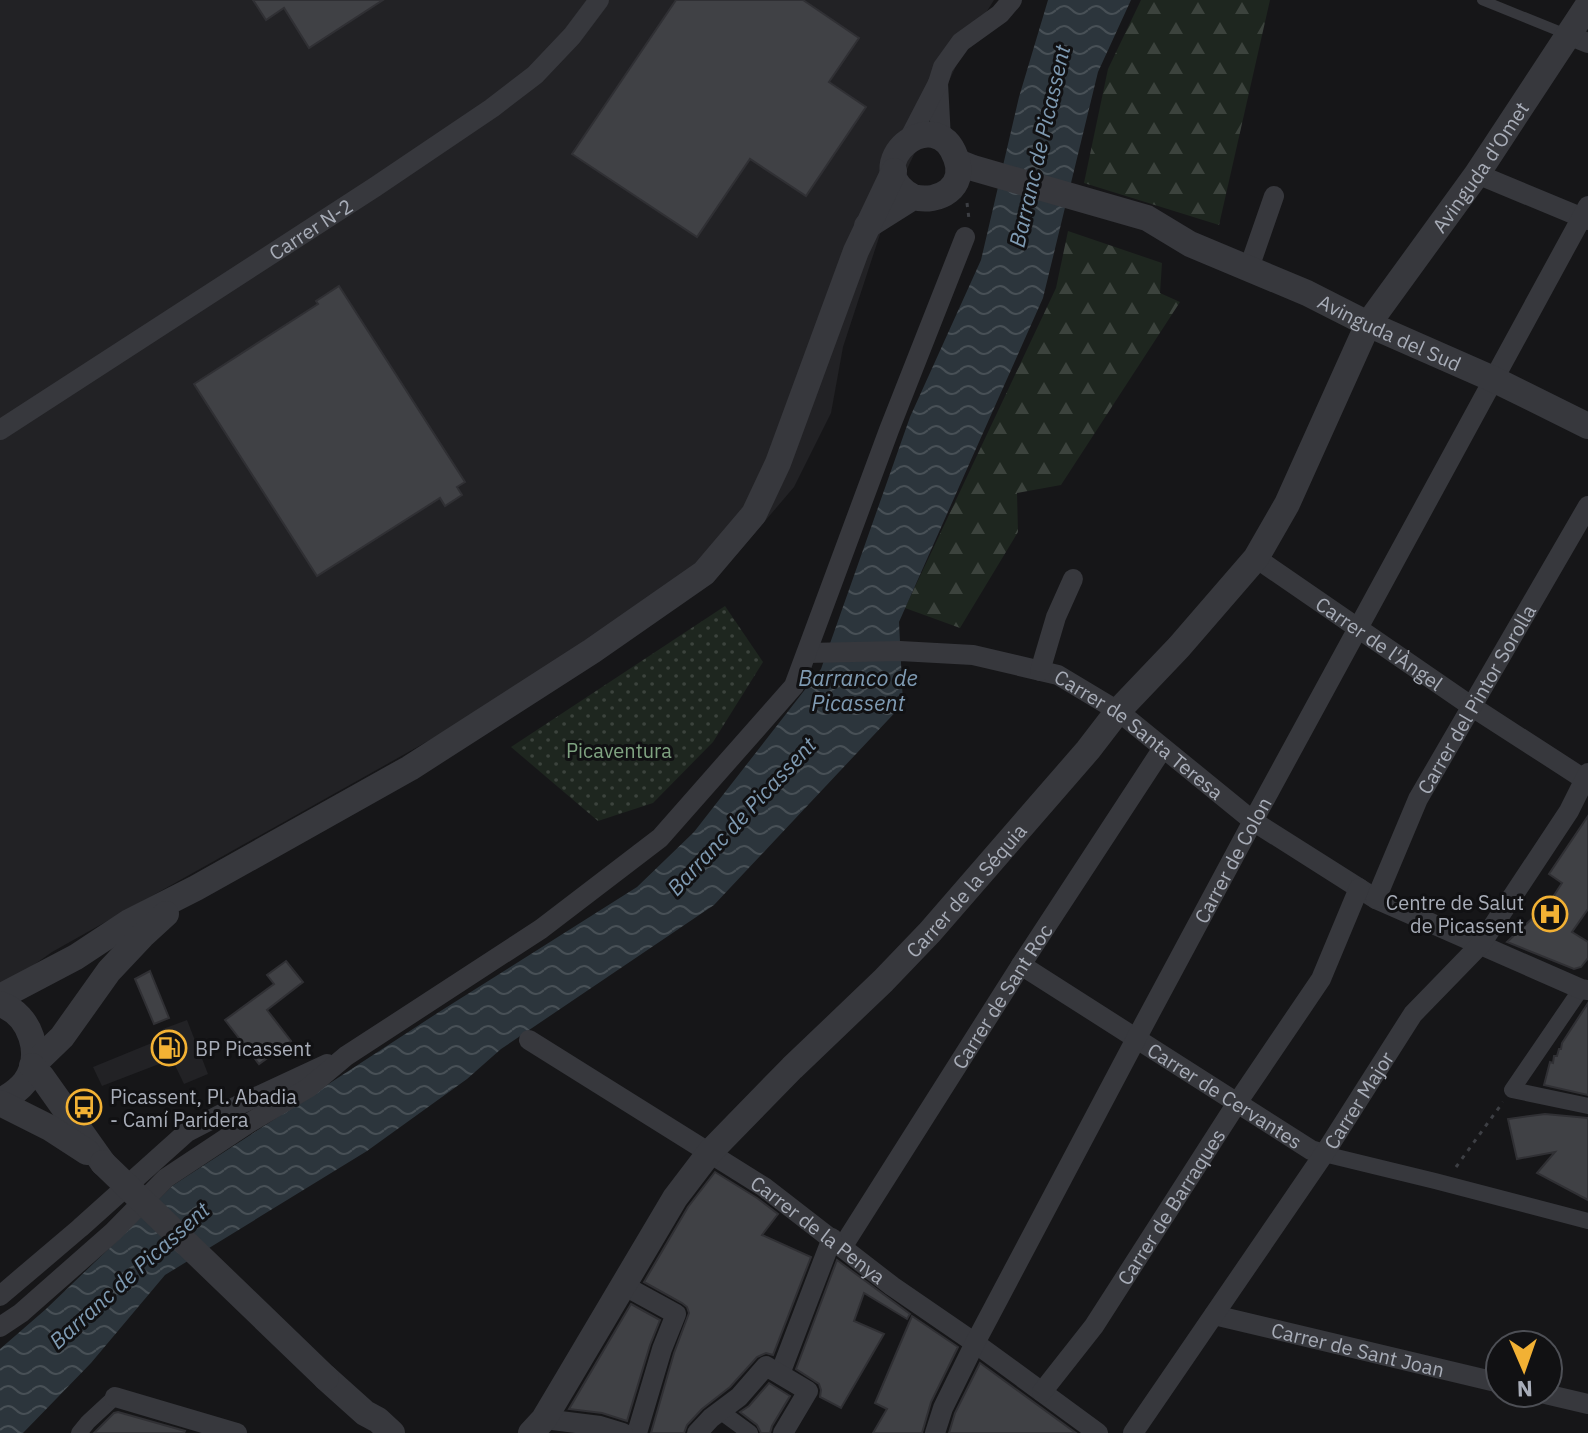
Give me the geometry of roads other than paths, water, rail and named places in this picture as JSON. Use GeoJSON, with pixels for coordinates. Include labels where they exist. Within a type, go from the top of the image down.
{"type":"FeatureCollection","features":[{"type":"Feature","properties":{"kind":"street","name":"Carrer N-2"},"geometry":{"type":"LineString","coordinates":[[0,430],[492,108],[535,75],[572,36],[599,0]]}},
{"type":"Feature","properties":{"kind":"street"},"geometry":{"type":"LineString","coordinates":[[909,139],[943,67],[961,42],[1000,14],[1012,0]]}},
{"type":"Feature","properties":{"kind":"street","name":"Avinguda d'Omet"},"geometry":{"type":"LineString","coordinates":[[1368,324],[1578,39],[1588,5]]}},
{"type":"Feature","properties":{"kind":"street"},"geometry":{"type":"LineString","coordinates":[[938,83],[941,139]]}},
{"type":"Feature","properties":{"kind":"street"},"geometry":{"type":"LineString","coordinates":[[919,135],[941,139],[953,149],[958,178],[943,195],[933,199],[924,200],[906,194],[896,182],[894,171],[896,154],[903,143],[919,135]]}},
{"type":"Feature","properties":{"kind":"street"},"geometry":{"type":"LineString","coordinates":[[0,997],[76,957],[129,922],[410,768],[592,651],[704,573],[754,514],[778,463],[867,226],[894,171]]}},
{"type":"Feature","properties":{"kind":"street"},"geometry":{"type":"LineString","coordinates":[[1477,174],[1586,215]]}},
{"type":"Feature","properties":{"kind":"street","name":"Avinguda del Sud"},"geometry":{"type":"LineString","coordinates":[[958,178],[994,182],[1082,214],[1143,226],[1190,244],[1307,293],[1588,426]]}},
{"type":"Feature","properties":{"kind":"street"},"geometry":{"type":"LineString","coordinates":[[1249,268],[1274,196]]}},
{"type":"Feature","properties":{"kind":"street"},"geometry":{"type":"LineString","coordinates":[[867,226],[913,197]]}},
{"type":"Feature","properties":{"kind":"street","name":"Carrer de Colon"},"geometry":{"type":"LineString","coordinates":[[935,1433],[943,1408],[975,1343],[1136,1039],[1493,379],[1586,215]]}},
{"type":"Feature","properties":{"kind":"street"},"geometry":{"type":"LineString","coordinates":[[0,1327],[21,1313],[113,1232],[166,1178],[308,1088],[346,1056],[541,929],[660,838],[794,686],[965,237]]}},
{"type":"Feature","properties":{"kind":"street","name":"Carrer de la Séquia"},"geometry":{"type":"LineString","coordinates":[[538,1426],[675,1198],[710,1152],[930,932],[1088,750],[1118,711],[1179,647],[1256,558],[1287,504],[1368,324]]}},
{"type":"Feature","properties":{"kind":"street","name":"Carrer del Pintor Sorolla"},"geometry":{"type":"LineString","coordinates":[[1368,894],[1418,799],[1588,506]]}},
{"type":"Feature","properties":{"kind":"street","name":"Carrer de l'Àngel"},"geometry":{"type":"LineString","coordinates":[[1256,558],[1471,706],[1586,776]]}},
{"type":"Feature","properties":{"kind":"street"},"geometry":{"type":"LineString","coordinates":[[1040,671],[1056,617],[1073,579]]}},
{"type":"Feature","properties":{"kind":"street","name":"Carrer de Santa Teresa"},"geometry":{"type":"LineString","coordinates":[[807,653],[900,651],[973,655],[1058,675],[1118,711],[1253,821],[1368,894],[1586,987]]}},
{"type":"Feature","properties":{"kind":"street","name":"Carrer de Sant Roc"},"geometry":{"type":"LineString","coordinates":[[780,1374],[838,1242],[1163,748]]}},
{"type":"Feature","properties":{"kind":"street","name":"Carrer Major"},"geometry":{"type":"LineString","coordinates":[[1133,1433],[1324,1154],[1413,1014],[1481,944],[1579,813],[1586,776]]}},
{"type":"Feature","properties":{"kind":"street"},"geometry":{"type":"LineString","coordinates":[[32,1066],[62,1037],[109,971],[142,936],[196,888]]}},
{"type":"Feature","properties":{"kind":"street","name":"Carrer de Barraques"},"geometry":{"type":"LineString","coordinates":[[1042,1392],[1094,1326],[1237,1103],[1321,979],[1368,894]]}},
{"type":"Feature","properties":{"kind":"street","name":"Carrer de Cervantes"},"geometry":{"type":"LineString","coordinates":[[1021,965],[1311,1150],[1588,1221]]}},
{"type":"Feature","properties":{"kind":"street"},"geometry":{"type":"LineString","coordinates":[[1586,987],[1512,1090],[1588,1106]]}},
{"type":"Feature","properties":{"kind":"street"},"geometry":{"type":"LineString","coordinates":[[0,1004],[17,1013],[26,1024],[34,1051],[25,1081],[0,1102]]}},
{"type":"Feature","properties":{"kind":"street"},"geometry":{"type":"LineString","coordinates":[[62,1037],[57,1061],[66,1113]]}},
{"type":"Feature","properties":{"kind":"street","name":"Carrer de la Penya"},"geometry":{"type":"LineString","coordinates":[[529,1040],[764,1187],[892,1286],[1098,1433]]}},
{"type":"Feature","properties":{"kind":"street"},"geometry":{"type":"LineString","coordinates":[[0,1296],[187,1132],[346,1056]]}},
{"type":"Feature","properties":{"kind":"street"},"geometry":{"type":"LineString","coordinates":[[32,1066],[103,1163],[326,1378],[367,1423],[378,1420],[392,1433]]}},
{"type":"Feature","properties":{"kind":"street"},"geometry":{"type":"LineString","coordinates":[[0,1102],[50,1128],[103,1163]]}},
{"type":"Feature","properties":{"kind":"street"},"geometry":{"type":"LineString","coordinates":[[623,1285],[676,1314],[662,1349],[637,1433]]}},
{"type":"Feature","properties":{"kind":"street","name":"Carrer de Sant Joan"},"geometry":{"type":"LineString","coordinates":[[1214,1315],[1484,1379]]}},
{"type":"Feature","properties":{"kind":"street"},"geometry":{"type":"LineString","coordinates":[[697,1433],[739,1397],[766,1366],[808,1391],[783,1433]]}},
{"type":"Feature","properties":{"kind":"street"},"geometry":{"type":"LineString","coordinates":[[79,1433],[115,1397],[237,1433]]}},
{"type":"Feature","properties":{"kind":"street"},"geometry":{"type":"LineString","coordinates":[[1564,1398],[1588,1404]]}},
{"type":"Feature","properties":{"kind":"street"},"geometry":{"type":"LineString","coordinates":[[720,1411],[750,1433]]}},
{"type":"Feature","properties":{"kind":"street"},"geometry":{"type":"LineString","coordinates":[[538,1426],[600,1426],[623,1433]]}},
{"type":"Feature","properties":{"kind":"lane"},"geometry":{"type":"LineString","coordinates":[[1482,0],[1578,39]]}},
{"type":"Feature","properties":{"kind":"water","name":"Barranco de Picassent"},"geometry":{"type":"Polygon","coordinates":[[[1048,0],[1131,0],[1098,72],[1043,298],[899,622],[903,704],[714,905],[501,1049],[467,1079],[367,1151],[165,1275],[91,1363],[23,1433],[0,1433],[0,1349],[46,1309],[172,1186],[637,887],[694,832],[821,669],[910,417],[981,260],[1019,97],[1048,0]]]}},
{"type":"Feature","properties":{"kind":"place","name":"Centre de Salut de Picassent"},"geometry":{"type":"Point","coordinates":[1550,914]}},
{"type":"Feature","properties":{"kind":"place","name":"BP Picassent"},"geometry":{"type":"Point","coordinates":[169,1048]}},
{"type":"Feature","properties":{"kind":"place","name":"Picassent, Pl. Abadia - Camí Paridera"},"geometry":{"type":"Point","coordinates":[84,1107]}},
{"type":"Feature","properties":{"kind":"water label","name":"Barranc de Picassent"},"geometry":{"type":"Point","coordinates":[1039,146]}},
{"type":"Feature","properties":{"kind":"water label","name":"Barranc de Picassent"},"geometry":{"type":"Point","coordinates":[741,816]}},
{"type":"Feature","properties":{"kind":"water label","name":"Barranc de Picassent"},"geometry":{"type":"Point","coordinates":[129,1275]}},
{"type":"Feature","properties":{"kind":"park label","name":"Picaventura"},"geometry":{"type":"Point","coordinates":[619,750]}}]}
